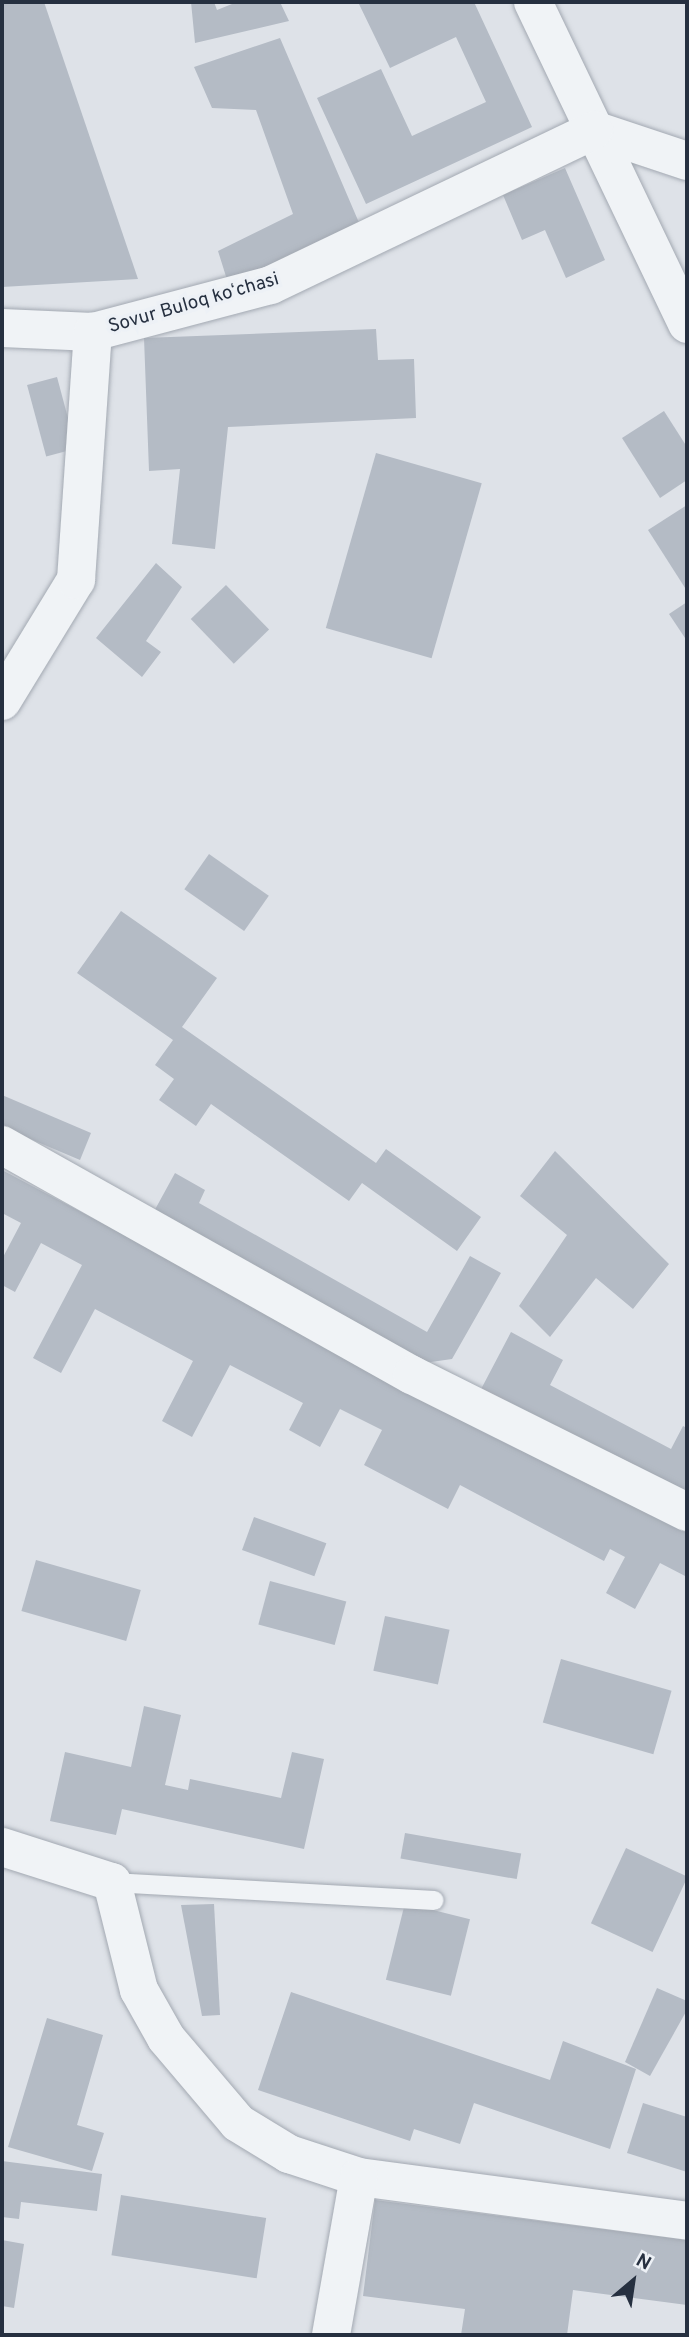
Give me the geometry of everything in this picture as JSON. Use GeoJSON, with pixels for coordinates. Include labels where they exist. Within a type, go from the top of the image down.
{"type":"FeatureCollection","features":[{"type":"Feature","properties":{"kind":"street"},"geometry":{"type":"LineString","coordinates":[[533,2],[687,324]]}},
{"type":"Feature","properties":{"kind":"street"},"geometry":{"type":"LineString","coordinates":[[594,130],[687,161]]}},
{"type":"Feature","properties":{"kind":"street","name":"Sovur Buloq koʻchasi"},"geometry":{"type":"LineString","coordinates":[[2,702],[76,580],[93,332],[271,285],[594,130]]}},
{"type":"Feature","properties":{"kind":"street"},"geometry":{"type":"LineString","coordinates":[[2,328],[93,332]]}},
{"type":"Feature","properties":{"kind":"street"},"geometry":{"type":"LineString","coordinates":[[2,1145],[412,1375],[687,1512]]}},
{"type":"Feature","properties":{"kind":"street"},"geometry":{"type":"LineString","coordinates":[[2,1847],[111,1882],[139,1990],[166,2038],[238,2123],[289,2154],[359,2177],[687,2221]]}},
{"type":"Feature","properties":{"kind":"street"},"geometry":{"type":"LineString","coordinates":[[331,2335],[359,2177]]}},
{"type":"Feature","properties":{"kind":"lane"},"geometry":{"type":"LineString","coordinates":[[111,1882],[433,1900]]}},
{"type":"Feature","properties":{"kind":"building"},"geometry":{"type":"Polygon","coordinates":[[[2,2],[44,2],[138,279],[2,287],[2,2]]]}},
{"type":"Feature","properties":{"kind":"building"},"geometry":{"type":"Polygon","coordinates":[[[191,2],[214,2],[217,10],[237,2],[280,2],[289,21],[195,43],[191,2]]]}},
{"type":"Feature","properties":{"kind":"building"},"geometry":{"type":"Polygon","coordinates":[[[358,2],[474,2],[532,127],[366,204],[317,98],[381,69],[412,136],[486,102],[456,37],[390,68],[358,2]]]}},
{"type":"Feature","properties":{"kind":"building"},"geometry":{"type":"Polygon","coordinates":[[[280,38],[360,225],[229,286],[218,251],[293,214],[256,110],[212,108],[194,67],[280,38]]]}},
{"type":"Feature","properties":{"kind":"building"},"geometry":{"type":"Polygon","coordinates":[[[565,168],[605,260],[566,278],[545,230],[522,240],[503,195],[565,168]]]}},
{"type":"Feature","properties":{"kind":"building"},"geometry":{"type":"Polygon","coordinates":[[[376,329],[378,360],[414,359],[416,418],[228,427],[215,549],[172,544],[180,469],[149,471],[144,338],[376,329]]]}},
{"type":"Feature","properties":{"kind":"building"},"geometry":{"type":"Polygon","coordinates":[[[57,377],[76,448],[46,457],[27,385],[57,377]]]}},
{"type":"Feature","properties":{"kind":"building"},"geometry":{"type":"Polygon","coordinates":[[[664,411],[687,447],[687,480],[660,498],[622,438],[664,411]]]}},
{"type":"Feature","properties":{"kind":"building"},"geometry":{"type":"Polygon","coordinates":[[[376,453],[482,483],[432,658],[326,628],[376,453]]]}},
{"type":"Feature","properties":{"kind":"building"},"geometry":{"type":"Polygon","coordinates":[[[687,505],[687,591],[648,530],[687,505]]]}},
{"type":"Feature","properties":{"kind":"building"},"geometry":{"type":"Polygon","coordinates":[[[156,563],[182,587],[146,641],[161,652],[142,677],[96,638],[156,563]]]}},
{"type":"Feature","properties":{"kind":"building"},"geometry":{"type":"Polygon","coordinates":[[[226,585],[269,630],[234,664],[191,619],[226,585]]]}},
{"type":"Feature","properties":{"kind":"building"},"geometry":{"type":"Polygon","coordinates":[[[687,602],[687,641],[669,614],[687,602]]]}},
{"type":"Feature","properties":{"kind":"building"},"geometry":{"type":"Polygon","coordinates":[[[209,854],[269,896],[244,931],[184,889],[209,854]]]}},
{"type":"Feature","properties":{"kind":"building"},"geometry":{"type":"Polygon","coordinates":[[[121,911],[217,978],[182,1027],[376,1163],[386,1149],[481,1217],[457,1251],[362,1183],[349,1201],[211,1104],[196,1126],[159,1100],[174,1079],[155,1065],[173,1040],[77,973],[121,911]]]}},
{"type":"Feature","properties":{"kind":"building"},"geometry":{"type":"Polygon","coordinates":[[[2,1095],[91,1133],[80,1160],[2,1127],[2,1095]]]}},
{"type":"Feature","properties":{"kind":"building"},"geometry":{"type":"Polygon","coordinates":[[[555,1151],[669,1264],[633,1309],[596,1278],[550,1337],[519,1306],[567,1235],[520,1196],[555,1151]]]}},
{"type":"Feature","properties":{"kind":"building"},"geometry":{"type":"Polygon","coordinates":[[[2,1170],[687,1533],[687,1577],[660,1563],[635,1609],[606,1593],[625,1557],[610,1549],[604,1561],[460,1485],[448,1509],[364,1465],[382,1430],[340,1409],[320,1447],[289,1430],[303,1403],[230,1365],[192,1437],[162,1421],[193,1361],[95,1309],[61,1373],[33,1358],[82,1265],[41,1243],[15,1292],[2,1285],[2,1259],[21,1223],[2,1213],[2,1170]]]}},
{"type":"Feature","properties":{"kind":"building"},"geometry":{"type":"Polygon","coordinates":[[[175,1173],[205,1190],[199,1203],[427,1332],[470,1256],[501,1273],[452,1359],[424,1363],[152,1215],[175,1173]]]}},
{"type":"Feature","properties":{"kind":"building"},"geometry":{"type":"Polygon","coordinates":[[[511,1332],[563,1360],[550,1385],[671,1449],[683,1426],[687,1428],[687,1502],[479,1393],[511,1332]]]}},
{"type":"Feature","properties":{"kind":"building"},"geometry":{"type":"Polygon","coordinates":[[[254,1517],[326,1543],[314,1576],[242,1550],[254,1517]]]}},
{"type":"Feature","properties":{"kind":"building"},"geometry":{"type":"Polygon","coordinates":[[[36,1560],[141,1590],[126,1641],[21,1611],[36,1560]]]}},
{"type":"Feature","properties":{"kind":"building"},"geometry":{"type":"Polygon","coordinates":[[[270,1581],[346,1601],[335,1645],[258,1624],[270,1581]]]}},
{"type":"Feature","properties":{"kind":"building"},"geometry":{"type":"Polygon","coordinates":[[[385,1616],[450,1630],[438,1684],[373,1671],[385,1616]]]}},
{"type":"Feature","properties":{"kind":"building"},"geometry":{"type":"Polygon","coordinates":[[[561,1659],[672,1691],[653,1754],[543,1722],[561,1659]]]}},
{"type":"Feature","properties":{"kind":"building"},"geometry":{"type":"Polygon","coordinates":[[[144,1706],[181,1715],[165,1785],[188,1790],[190,1779],[281,1798],[292,1752],[324,1759],[304,1849],[122,1809],[116,1835],[50,1821],[65,1752],[131,1767],[144,1706]]]}},
{"type":"Feature","properties":{"kind":"building"},"geometry":{"type":"Polygon","coordinates":[[[405,1833],[521,1853],[517,1879],[400,1859],[405,1833]]]}},
{"type":"Feature","properties":{"kind":"building"},"geometry":{"type":"Polygon","coordinates":[[[626,1848],[687,1876],[653,1952],[591,1923],[626,1848]]]}},
{"type":"Feature","properties":{"kind":"building"},"geometry":{"type":"Polygon","coordinates":[[[405,1903],[470,1919],[451,1996],[386,1980],[405,1903]]]}},
{"type":"Feature","properties":{"kind":"building"},"geometry":{"type":"Polygon","coordinates":[[[214,1904],[220,2015],[202,2016],[181,1905],[214,1904]]]}},
{"type":"Feature","properties":{"kind":"building"},"geometry":{"type":"Polygon","coordinates":[[[657,1988],[687,2001],[687,2010],[650,2076],[625,2062],[657,1988]]]}},
{"type":"Feature","properties":{"kind":"building"},"geometry":{"type":"Polygon","coordinates":[[[291,1992],[550,2080],[563,2041],[636,2069],[610,2149],[474,2103],[460,2144],[414,2129],[410,2141],[258,2090],[291,1992]]]}},
{"type":"Feature","properties":{"kind":"building"},"geometry":{"type":"Polygon","coordinates":[[[47,2018],[103,2035],[77,2125],[104,2133],[92,2171],[8,2147],[47,2018]]]}},
{"type":"Feature","properties":{"kind":"building"},"geometry":{"type":"Polygon","coordinates":[[[643,2103],[687,2117],[687,2172],[627,2153],[643,2103]]]}},
{"type":"Feature","properties":{"kind":"building"},"geometry":{"type":"Polygon","coordinates":[[[2,2161],[102,2174],[97,2211],[21,2202],[19,2219],[2,2217],[2,2161]]]}},
{"type":"Feature","properties":{"kind":"building"},"geometry":{"type":"Polygon","coordinates":[[[121,2195],[266,2218],[257,2278],[111,2255],[121,2195]]]}},
{"type":"Feature","properties":{"kind":"building"},"geometry":{"type":"Polygon","coordinates":[[[375,2200],[687,2240],[687,2305],[573,2290],[567,2335],[461,2335],[465,2309],[363,2296],[375,2200]]]}},
{"type":"Feature","properties":{"kind":"building"},"geometry":{"type":"Polygon","coordinates":[[[2,2240],[24,2244],[14,2308],[2,2306],[2,2240]]]}}]}
